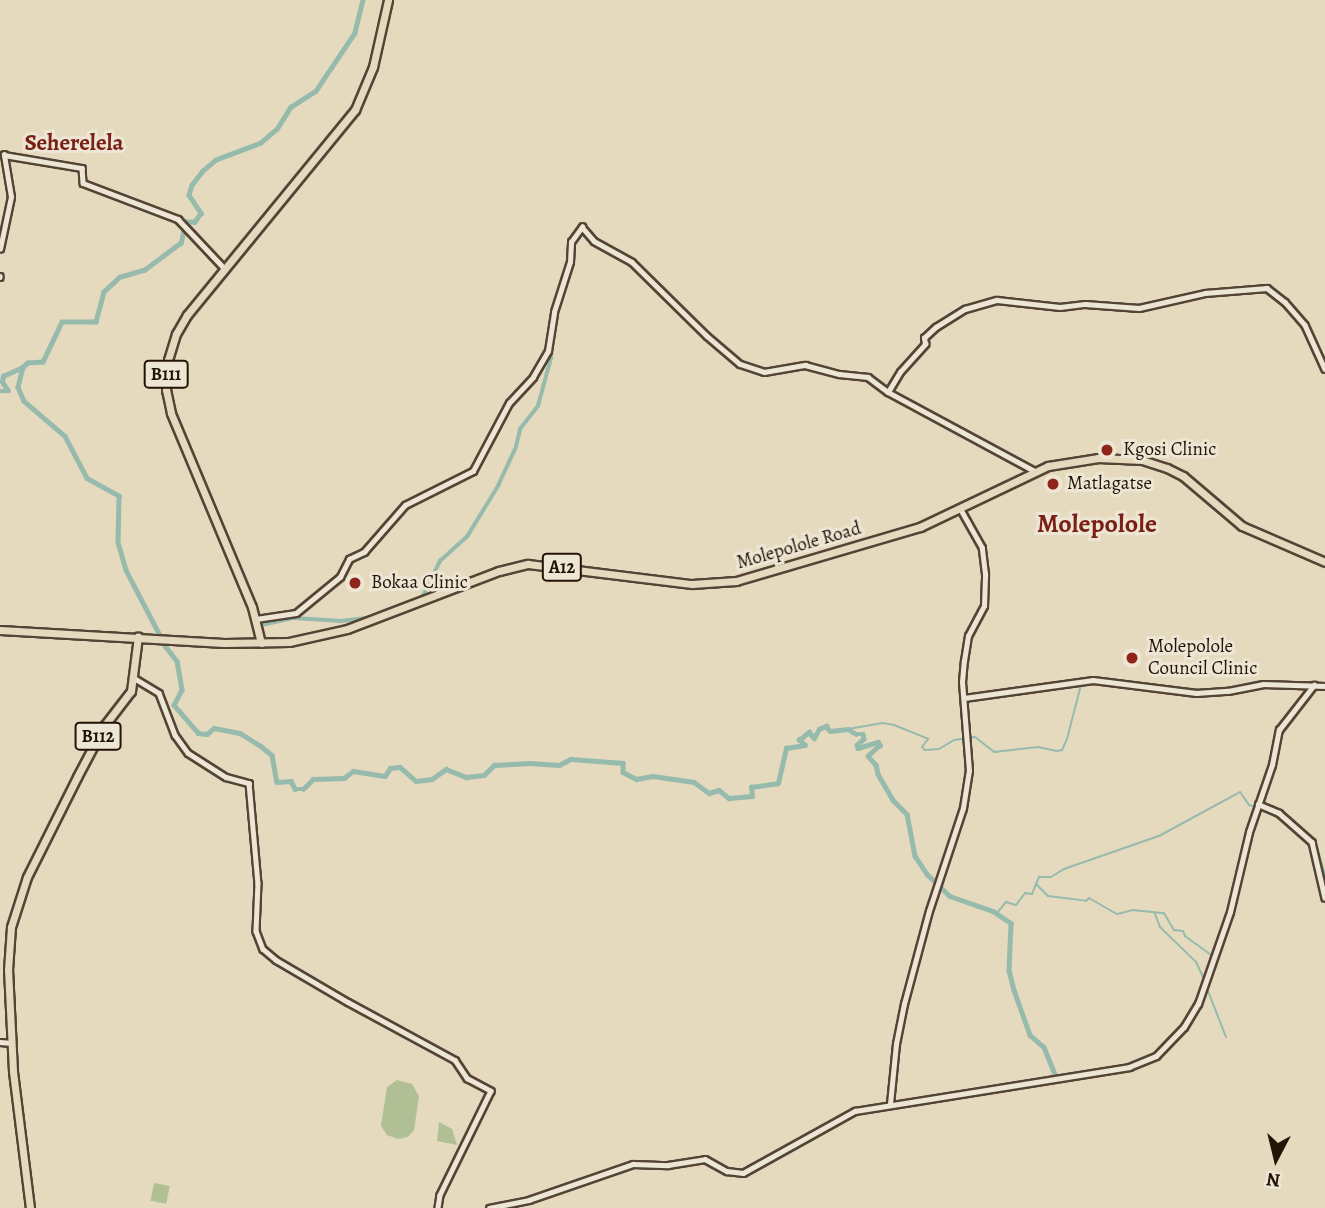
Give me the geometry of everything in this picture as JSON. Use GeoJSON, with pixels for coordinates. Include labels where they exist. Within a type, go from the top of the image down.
{"type":"FeatureCollection","features":[{"type":"Feature","properties":{"kind":"main road","name":"B111"},"geometry":{"type":"LineString","coordinates":[[261,639],[256,619],[173,421],[166,390],[167,360],[178,329],[355,110],[373,67],[388,0]]}},
{"type":"Feature","properties":{"kind":"main road","name":"Molepolole Road"},"geometry":{"type":"LineString","coordinates":[[0,630],[111,636],[136,640],[252,643],[261,639],[307,639],[339,632],[522,564],[692,584],[736,581],[920,527],[1035,471],[1058,463],[1098,458],[1157,464],[1183,476],[1241,526],[1325,562]]}},
{"type":"Feature","properties":{"kind":"main road","name":"B112"},"geometry":{"type":"LineString","coordinates":[[30,1208],[12,1043],[8,963],[17,902],[95,742],[128,695],[134,678],[136,640]]}},
{"type":"Feature","properties":{"kind":"street"},"geometry":{"type":"LineString","coordinates":[[0,249],[11,197],[5,155],[82,168],[83,183],[169,214],[185,225],[225,269]]}},
{"type":"Feature","properties":{"kind":"street"},"geometry":{"type":"LineString","coordinates":[[256,619],[296,613],[340,577],[349,559],[362,553],[399,509],[419,495],[472,471],[509,404],[533,377],[548,351],[554,312],[570,262],[571,243],[582,227],[594,241],[632,262],[707,336],[749,369],[764,372],[807,365],[839,374],[868,377],[888,392],[1035,471]]}},
{"type":"Feature","properties":{"kind":"street"},"geometry":{"type":"LineString","coordinates":[[888,392],[900,372],[925,344],[924,338],[936,327],[965,309],[997,300],[1060,307],[1085,304],[1136,308],[1205,293],[1267,288],[1285,302],[1308,330],[1325,369]]}},
{"type":"Feature","properties":{"kind":"street"},"geometry":{"type":"LineString","coordinates":[[890,1104],[900,1023],[937,887],[965,799],[969,771],[964,698],[965,649],[983,609],[985,586],[982,548],[960,509]]}},
{"type":"Feature","properties":{"kind":"street"},"geometry":{"type":"LineString","coordinates":[[134,678],[159,693],[177,741],[188,752],[229,779],[249,783],[258,883],[256,931],[263,950],[359,1009],[455,1060],[467,1078],[491,1091],[440,1195],[438,1208]]}},
{"type":"Feature","properties":{"kind":"street"},"geometry":{"type":"LineString","coordinates":[[964,698],[1093,680],[1196,693],[1228,691],[1263,684],[1325,686]]}},
{"type":"Feature","properties":{"kind":"street"},"geometry":{"type":"LineString","coordinates":[[489,1208],[529,1200],[628,1165],[668,1165],[705,1159],[727,1171],[743,1173],[840,1117],[890,1104],[1133,1066],[1156,1056],[1184,1027],[1198,1004],[1230,912],[1279,730],[1314,685]]}},
{"type":"Feature","properties":{"kind":"street"},"geometry":{"type":"LineString","coordinates":[[1257,805],[1279,813],[1312,842],[1325,898]]}},
{"type":"Feature","properties":{"kind":"street"},"geometry":{"type":"LineString","coordinates":[[0,1042],[12,1043]]}},
{"type":"Feature","properties":{"kind":"green space"},"geometry":{"type":"Polygon","coordinates":[[[397,1080],[412,1084],[419,1096],[414,1130],[408,1137],[398,1139],[387,1135],[381,1126],[387,1087],[397,1080]]]}},
{"type":"Feature","properties":{"kind":"green space"},"geometry":{"type":"Polygon","coordinates":[[[439,1122],[452,1129],[457,1145],[437,1141],[439,1122]]]}},
{"type":"Feature","properties":{"kind":"green space"},"geometry":{"type":"Polygon","coordinates":[[[154,1183],[170,1186],[166,1204],[151,1201],[154,1183]]]}},
{"type":"Feature","properties":{"kind":"waterway"},"geometry":{"type":"LineString","coordinates":[[363,0],[355,33],[316,91],[291,107],[277,129],[261,143],[216,160],[192,185],[189,195],[201,213],[195,222],[186,222],[181,243],[145,270],[120,277],[104,292],[96,322],[62,322],[43,362],[28,363],[23,367],[18,387],[24,401],[65,436],[87,478],[119,496],[118,542],[126,570],[166,647],[177,661],[182,690],[174,705],[198,733],[207,734],[214,728],[240,733],[262,747],[272,755],[277,782],[291,781],[295,789],[303,789],[313,779],[344,778],[353,771],[385,776],[390,768],[400,767],[416,781],[432,779],[446,769],[466,777],[484,775],[494,765],[559,765],[571,759],[623,763],[623,772],[636,779],[653,776],[694,782],[709,793],[719,790],[729,798],[752,796],[751,787],[778,783],[786,748],[805,745],[799,740],[809,732],[814,738],[819,729],[826,726],[830,731],[848,729],[856,734],[863,734],[864,739],[857,745],[858,748],[878,742],[880,745],[868,756],[876,765],[878,774],[893,800],[907,814],[915,856],[927,874],[950,896],[993,911],[1011,923],[1009,970],[1014,990],[1030,1035],[1044,1047],[1055,1074]]}},
{"type":"Feature","properties":{"kind":"waterway"},"geometry":{"type":"LineString","coordinates":[[422,598],[440,561],[467,537],[498,486],[516,447],[520,429],[538,406],[551,358]]}},
{"type":"Feature","properties":{"kind":"waterway"},"geometry":{"type":"LineString","coordinates":[[0,391],[8,391],[2,382],[3,376],[23,367]]}},
{"type":"Feature","properties":{"kind":"waterway"},"geometry":{"type":"LineString","coordinates":[[261,625],[295,618],[341,621],[366,618]]}},
{"type":"Feature","properties":{"kind":"waterway"},"geometry":{"type":"LineString","coordinates":[[1107,680],[1203,690]]}},
{"type":"Feature","properties":{"kind":"waterway"},"geometry":{"type":"LineString","coordinates":[[1222,689],[1259,681],[1302,683]]}},
{"type":"Feature","properties":{"kind":"waterway"},"geometry":{"type":"LineString","coordinates":[[848,729],[882,723],[894,725],[928,739],[922,747],[925,750],[939,749],[954,740],[975,737],[994,752],[1038,747],[1057,751],[1062,750],[1067,739],[1081,685]]}},
{"type":"Feature","properties":{"kind":"waterway"},"geometry":{"type":"LineString","coordinates":[[1036,884],[1039,877],[1051,877],[1064,869],[1159,836],[1240,792],[1249,805],[1257,807]]}},
{"type":"Feature","properties":{"kind":"waterway"},"geometry":{"type":"LineString","coordinates":[[1265,806],[1273,806],[1315,840],[1325,875]]}},
{"type":"Feature","properties":{"kind":"waterway"},"geometry":{"type":"LineString","coordinates":[[997,913],[1006,902],[1016,905],[1025,893],[1032,894],[1036,884],[1048,896],[1086,901],[1089,898],[1117,914],[1133,910],[1164,913],[1174,930],[1183,931],[1185,936],[1213,956]]}},
{"type":"Feature","properties":{"kind":"waterway"},"geometry":{"type":"LineString","coordinates":[[1155,914],[1160,927],[1196,962],[1205,981]]}},
{"type":"Feature","properties":{"kind":"waterway"},"geometry":{"type":"LineString","coordinates":[[1206,986],[1226,1037]]}},
{"type":"Feature","properties":{"kind":"place","name":"Kgosi Clinic"},"geometry":{"type":"Point","coordinates":[1107,450]}},
{"type":"Feature","properties":{"kind":"place","name":"Matlagatse"},"geometry":{"type":"Point","coordinates":[1053,484]}},
{"type":"Feature","properties":{"kind":"place","name":"Bokaa Clinic"},"geometry":{"type":"Point","coordinates":[355,583]}},
{"type":"Feature","properties":{"kind":"place","name":"Molepolole Council Clinic"},"geometry":{"type":"Point","coordinates":[1132,658]}},
{"type":"Feature","properties":{"kind":"district","name":"Seherelela"},"geometry":{"type":"Point","coordinates":[74,143]}},
{"type":"Feature","properties":{"kind":"district","name":"Molepolole"},"geometry":{"type":"Point","coordinates":[1097,524]}}]}
